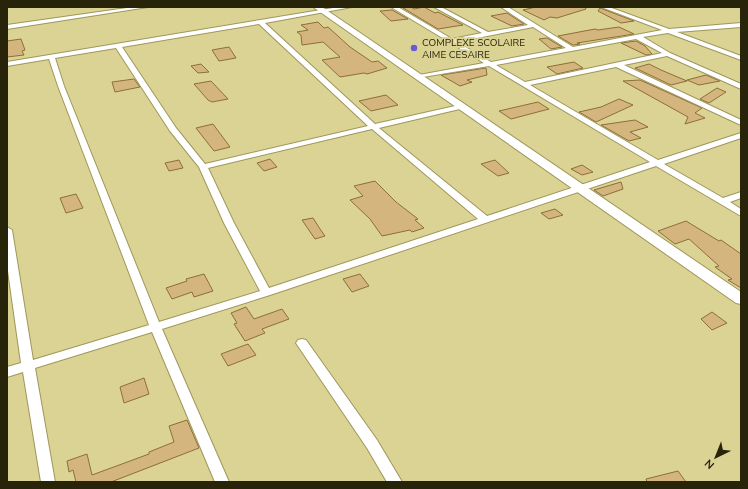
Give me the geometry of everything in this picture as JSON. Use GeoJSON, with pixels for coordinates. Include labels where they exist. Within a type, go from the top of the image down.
{"type":"FeatureCollection","features":[{"type":"Feature","properties":{"kind":"main road"},"geometry":{"type":"LineString","coordinates":[[320,9],[741,299]]}},
{"type":"Feature","properties":{"kind":"street"},"geometry":{"type":"LineString","coordinates":[[7,27],[145,7]]}},
{"type":"Feature","properties":{"kind":"street"},"geometry":{"type":"LineString","coordinates":[[7,64],[261,22],[320,9],[349,7]]}},
{"type":"Feature","properties":{"kind":"street"},"geometry":{"type":"LineString","coordinates":[[394,7],[741,213]]}},
{"type":"Feature","properties":{"kind":"street"},"geometry":{"type":"LineString","coordinates":[[437,7],[487,34]]}},
{"type":"Feature","properties":{"kind":"street"},"geometry":{"type":"LineString","coordinates":[[504,7],[572,49]]}},
{"type":"Feature","properties":{"kind":"street"},"geometry":{"type":"LineString","coordinates":[[604,7],[741,58]]}},
{"type":"Feature","properties":{"kind":"street"},"geometry":{"type":"LineString","coordinates":[[261,22],[375,128],[484,219]]}},
{"type":"Feature","properties":{"kind":"street"},"geometry":{"type":"LineString","coordinates":[[452,41],[535,25]]}},
{"type":"Feature","properties":{"kind":"street"},"geometry":{"type":"LineString","coordinates":[[419,77],[668,32],[741,25]]}},
{"type":"Feature","properties":{"kind":"street"},"geometry":{"type":"LineString","coordinates":[[638,37],[668,54],[741,86]]}},
{"type":"Feature","properties":{"kind":"street"},"geometry":{"type":"LineString","coordinates":[[118,46],[173,129],[203,167],[229,223],[266,293]]}},
{"type":"Feature","properties":{"kind":"street"},"geometry":{"type":"LineString","coordinates":[[523,84],[668,54]]}},
{"type":"Feature","properties":{"kind":"street"},"geometry":{"type":"LineString","coordinates":[[52,57],[61,86],[156,328],[222,482]]}},
{"type":"Feature","properties":{"kind":"street"},"geometry":{"type":"LineString","coordinates":[[618,65],[741,123]]}},
{"type":"Feature","properties":{"kind":"street"},"geometry":{"type":"LineString","coordinates":[[203,167],[375,128],[461,106]]}},
{"type":"Feature","properties":{"kind":"street"},"geometry":{"type":"LineString","coordinates":[[7,372],[156,328],[266,293],[484,219],[580,189],[741,135]]}},
{"type":"Feature","properties":{"kind":"street"},"geometry":{"type":"LineString","coordinates":[[722,202],[741,195]]}},
{"type":"Feature","properties":{"kind":"street"},"geometry":{"type":"LineString","coordinates":[[7,230],[48,482]]}},
{"type":"Feature","properties":{"kind":"street"},"geometry":{"type":"LineString","coordinates":[[302,343],[372,444],[395,482]]}},
{"type":"Feature","properties":{"kind":"building"},"geometry":{"type":"Polygon","coordinates":[[[411,7],[414,9],[424,7],[435,13],[438,12],[463,25],[438,29],[403,8],[411,7]]]}},
{"type":"Feature","properties":{"kind":"building"},"geometry":{"type":"Polygon","coordinates":[[[536,7],[585,7],[586,9],[557,18],[550,17],[544,20],[523,10],[536,7]]]}},
{"type":"Feature","properties":{"kind":"building"},"geometry":{"type":"Polygon","coordinates":[[[600,8],[634,21],[621,23],[598,11],[600,8]]]}},
{"type":"Feature","properties":{"kind":"building"},"geometry":{"type":"Polygon","coordinates":[[[392,10],[408,19],[391,21],[380,11],[392,10]]]}},
{"type":"Feature","properties":{"kind":"building"},"geometry":{"type":"Polygon","coordinates":[[[507,13],[524,24],[512,26],[491,16],[507,13]]]}},
{"type":"Feature","properties":{"kind":"building"},"geometry":{"type":"Polygon","coordinates":[[[318,22],[324,28],[328,27],[350,47],[372,62],[378,61],[387,68],[367,74],[364,73],[340,77],[322,60],[340,57],[323,42],[302,45],[301,35],[297,32],[308,30],[301,25],[318,22]]]}},
{"type":"Feature","properties":{"kind":"building"},"geometry":{"type":"Polygon","coordinates":[[[619,27],[634,34],[577,43],[580,44],[573,45],[558,36],[595,29],[598,30],[619,27]]]}},
{"type":"Feature","properties":{"kind":"building"},"geometry":{"type":"Polygon","coordinates":[[[547,38],[562,47],[551,49],[539,39],[547,38]]]}},
{"type":"Feature","properties":{"kind":"building"},"geometry":{"type":"Polygon","coordinates":[[[21,39],[25,50],[22,51],[24,55],[7,57],[7,41],[21,39]]]}},
{"type":"Feature","properties":{"kind":"building"},"geometry":{"type":"Polygon","coordinates":[[[636,41],[645,46],[652,54],[646,55],[621,43],[636,41]]]}},
{"type":"Feature","properties":{"kind":"building"},"geometry":{"type":"Polygon","coordinates":[[[229,47],[236,58],[219,61],[212,50],[229,47]]]}},
{"type":"Feature","properties":{"kind":"building"},"geometry":{"type":"Polygon","coordinates":[[[574,62],[583,68],[557,74],[547,67],[574,62]]]}},
{"type":"Feature","properties":{"kind":"building"},"geometry":{"type":"Polygon","coordinates":[[[201,64],[209,72],[198,73],[191,66],[201,64]]]}},
{"type":"Feature","properties":{"kind":"building"},"geometry":{"type":"Polygon","coordinates":[[[649,64],[687,81],[671,85],[635,68],[649,64]]]}},
{"type":"Feature","properties":{"kind":"building"},"geometry":{"type":"Polygon","coordinates":[[[486,68],[487,75],[467,80],[472,82],[460,86],[441,75],[486,68]]]}},
{"type":"Feature","properties":{"kind":"building"},"geometry":{"type":"Polygon","coordinates":[[[706,75],[720,81],[699,85],[687,80],[706,75]]]}},
{"type":"Feature","properties":{"kind":"building"},"geometry":{"type":"Polygon","coordinates":[[[134,79],[140,87],[115,92],[112,82],[134,79]]]}},
{"type":"Feature","properties":{"kind":"building"},"geometry":{"type":"Polygon","coordinates":[[[640,80],[702,108],[695,113],[705,118],[685,124],[688,117],[623,81],[640,80]]]}},
{"type":"Feature","properties":{"kind":"building"},"geometry":{"type":"Polygon","coordinates":[[[211,81],[228,99],[212,102],[208,100],[194,84],[211,81]]]}},
{"type":"Feature","properties":{"kind":"building"},"geometry":{"type":"Polygon","coordinates":[[[717,88],[726,92],[709,103],[700,99],[717,88]]]}},
{"type":"Feature","properties":{"kind":"building"},"geometry":{"type":"Polygon","coordinates":[[[386,95],[398,105],[371,111],[359,101],[386,95]]]}},
{"type":"Feature","properties":{"kind":"building"},"geometry":{"type":"Polygon","coordinates":[[[619,99],[633,105],[596,122],[579,112],[601,107],[619,99]]]}},
{"type":"Feature","properties":{"kind":"building"},"geometry":{"type":"Polygon","coordinates":[[[538,102],[549,109],[511,119],[499,111],[538,102]]]}},
{"type":"Feature","properties":{"kind":"building"},"geometry":{"type":"Polygon","coordinates":[[[635,120],[648,127],[630,132],[641,138],[629,141],[601,125],[635,120]]]}},
{"type":"Feature","properties":{"kind":"building"},"geometry":{"type":"Polygon","coordinates":[[[213,124],[230,147],[214,151],[196,128],[213,124]]]}},
{"type":"Feature","properties":{"kind":"building"},"geometry":{"type":"Polygon","coordinates":[[[270,159],[277,167],[264,171],[257,163],[270,159]]]}},
{"type":"Feature","properties":{"kind":"building"},"geometry":{"type":"Polygon","coordinates":[[[179,160],[183,168],[169,171],[165,163],[179,160]]]}},
{"type":"Feature","properties":{"kind":"building"},"geometry":{"type":"Polygon","coordinates":[[[495,160],[509,173],[498,176],[481,164],[495,160]]]}},
{"type":"Feature","properties":{"kind":"building"},"geometry":{"type":"Polygon","coordinates":[[[582,165],[593,172],[582,175],[571,169],[582,165]]]}},
{"type":"Feature","properties":{"kind":"building"},"geometry":{"type":"Polygon","coordinates":[[[375,181],[396,202],[418,219],[415,220],[424,228],[412,232],[410,230],[382,236],[370,219],[350,200],[363,196],[354,186],[375,181]]]}},
{"type":"Feature","properties":{"kind":"building"},"geometry":{"type":"Polygon","coordinates":[[[621,182],[623,189],[603,196],[594,190],[621,182]]]}},
{"type":"Feature","properties":{"kind":"building"},"geometry":{"type":"Polygon","coordinates":[[[76,194],[83,208],[66,213],[60,198],[76,194]]]}},
{"type":"Feature","properties":{"kind":"building"},"geometry":{"type":"Polygon","coordinates":[[[555,209],[563,215],[549,219],[541,213],[555,209]]]}},
{"type":"Feature","properties":{"kind":"building"},"geometry":{"type":"Polygon","coordinates":[[[313,218],[325,236],[315,239],[302,220],[313,218]]]}},
{"type":"Feature","properties":{"kind":"building"},"geometry":{"type":"Polygon","coordinates":[[[686,221],[719,241],[721,240],[741,254],[741,288],[728,280],[732,279],[715,267],[719,266],[689,239],[675,244],[658,231],[686,221]]]}},
{"type":"Feature","properties":{"kind":"building"},"geometry":{"type":"Polygon","coordinates":[[[204,274],[213,291],[194,297],[192,292],[172,299],[166,288],[187,281],[186,279],[204,274]]]}},
{"type":"Feature","properties":{"kind":"building"},"geometry":{"type":"Polygon","coordinates":[[[360,274],[369,286],[352,292],[343,279],[360,274]]]}},
{"type":"Feature","properties":{"kind":"building"},"geometry":{"type":"Polygon","coordinates":[[[246,307],[254,319],[282,309],[289,319],[262,329],[265,333],[245,341],[234,324],[237,323],[231,313],[246,307]]]}},
{"type":"Feature","properties":{"kind":"building"},"geometry":{"type":"Polygon","coordinates":[[[712,312],[727,323],[712,330],[701,319],[712,312]]]}},
{"type":"Feature","properties":{"kind":"building"},"geometry":{"type":"Polygon","coordinates":[[[248,344],[256,355],[228,366],[221,354],[248,344]]]}},
{"type":"Feature","properties":{"kind":"building"},"geometry":{"type":"Polygon","coordinates":[[[144,378],[149,394],[124,403],[120,387],[144,378]]]}},
{"type":"Feature","properties":{"kind":"building"},"geometry":{"type":"Polygon","coordinates":[[[187,420],[199,448],[111,482],[76,482],[73,470],[69,472],[67,461],[87,454],[92,475],[149,454],[149,452],[174,442],[169,426],[187,420]]]}},
{"type":"Feature","properties":{"kind":"building"},"geometry":{"type":"Polygon","coordinates":[[[678,471],[686,482],[647,482],[646,479],[678,471]]]}},
{"type":"Feature","properties":{"kind":"place","name":"COMPLEXE SCOLAIRE AIME CESAIRE"},"geometry":{"type":"Point","coordinates":[414,48]}}]}
